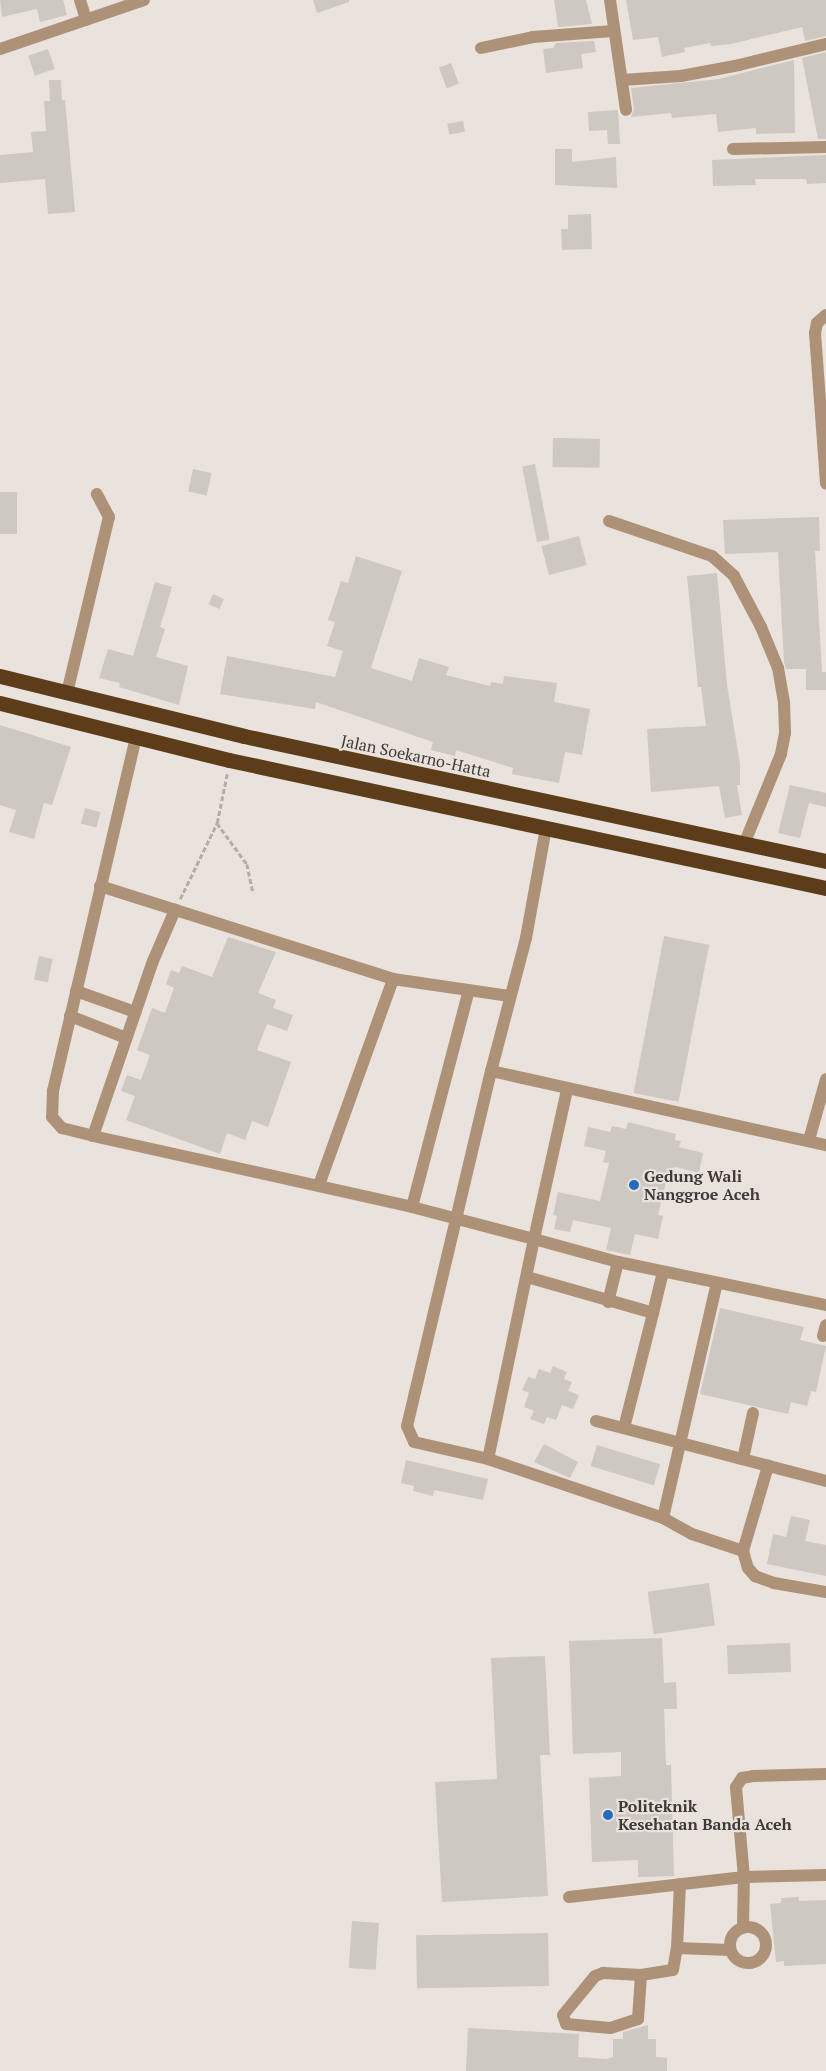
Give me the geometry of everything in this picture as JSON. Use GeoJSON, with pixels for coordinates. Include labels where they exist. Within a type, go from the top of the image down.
{"type":"FeatureCollection","features":[{"type":"Feature","properties":{"kind":"highway","name":"Jalan Soekarno-Hatta"},"geometry":{"type":"LineString","coordinates":[[0,676],[254,738],[826,861]]}},
{"type":"Feature","properties":{"kind":"highway"},"geometry":{"type":"LineString","coordinates":[[0,704],[229,760],[826,888]]}},
{"type":"Feature","properties":{"kind":"street"},"geometry":{"type":"LineString","coordinates":[[80,0],[86,20]]}},
{"type":"Feature","properties":{"kind":"street"},"geometry":{"type":"LineString","coordinates":[[0,49],[144,0]]}},
{"type":"Feature","properties":{"kind":"street"},"geometry":{"type":"LineString","coordinates":[[610,0],[626,110]]}},
{"type":"Feature","properties":{"kind":"street"},"geometry":{"type":"LineString","coordinates":[[481,48],[532,37],[613,31]]}},
{"type":"Feature","properties":{"kind":"street"},"geometry":{"type":"LineString","coordinates":[[622,80],[681,76],[739,66],[826,44]]}},
{"type":"Feature","properties":{"kind":"street"},"geometry":{"type":"LineString","coordinates":[[734,150],[826,147]]}},
{"type":"Feature","properties":{"kind":"street"},"geometry":{"type":"LineString","coordinates":[[826,315],[817,323],[815,333],[826,484]]}},
{"type":"Feature","properties":{"kind":"street"},"geometry":{"type":"LineString","coordinates":[[67,693],[109,517],[97,494]]}},
{"type":"Feature","properties":{"kind":"street"},"geometry":{"type":"LineString","coordinates":[[609,521],[712,556],[734,576],[761,627],[778,668],[784,703],[785,733],[781,754],[744,844]]}},
{"type":"Feature","properties":{"kind":"street"},"geometry":{"type":"LineString","coordinates":[[136,737],[53,1091],[52,1117],[62,1128],[412,1207],[618,1262],[826,1305]]}},
{"type":"Feature","properties":{"kind":"street"},"geometry":{"type":"LineString","coordinates":[[546,828],[526,938],[455,1218],[407,1426],[414,1442],[488,1459],[664,1518],[692,1534],[743,1551]]}},
{"type":"Feature","properties":{"kind":"street"},"geometry":{"type":"LineString","coordinates":[[100,886],[393,979],[510,996]]}},
{"type":"Feature","properties":{"kind":"street"},"geometry":{"type":"LineString","coordinates":[[93,1136],[135,1012],[175,910]]}},
{"type":"Feature","properties":{"kind":"street"},"geometry":{"type":"LineString","coordinates":[[319,1185],[393,979]]}},
{"type":"Feature","properties":{"kind":"street"},"geometry":{"type":"LineString","coordinates":[[412,1207],[469,990]]}},
{"type":"Feature","properties":{"kind":"street"},"geometry":{"type":"LineString","coordinates":[[76,991],[135,1012]]}},
{"type":"Feature","properties":{"kind":"street"},"geometry":{"type":"LineString","coordinates":[[70,1016],[126,1038]]}},
{"type":"Feature","properties":{"kind":"street"},"geometry":{"type":"LineString","coordinates":[[491,1071],[567,1090],[826,1145]]}},
{"type":"Feature","properties":{"kind":"street"},"geometry":{"type":"LineString","coordinates":[[809,1140],[826,1079]]}},
{"type":"Feature","properties":{"kind":"street"},"geometry":{"type":"LineString","coordinates":[[488,1459],[567,1090]]}},
{"type":"Feature","properties":{"kind":"street"},"geometry":{"type":"LineString","coordinates":[[608,1302],[618,1262]]}},
{"type":"Feature","properties":{"kind":"street"},"geometry":{"type":"LineString","coordinates":[[624,1428],[663,1272]]}},
{"type":"Feature","properties":{"kind":"street"},"geometry":{"type":"LineString","coordinates":[[527,1278],[653,1313]]}},
{"type":"Feature","properties":{"kind":"street"},"geometry":{"type":"LineString","coordinates":[[664,1518],[717,1283]]}},
{"type":"Feature","properties":{"kind":"street"},"geometry":{"type":"LineString","coordinates":[[743,1459],[753,1413]]}},
{"type":"Feature","properties":{"kind":"street"},"geometry":{"type":"LineString","coordinates":[[596,1421],[826,1481]]}},
{"type":"Feature","properties":{"kind":"street"},"geometry":{"type":"LineString","coordinates":[[768,1466],[743,1551],[748,1568],[755,1576],[774,1583],[826,1592]]}},
{"type":"Feature","properties":{"kind":"street"},"geometry":{"type":"LineString","coordinates":[[743,1927],[744,1877],[736,1786],[742,1778],[826,1774]]}},
{"type":"Feature","properties":{"kind":"street"},"geometry":{"type":"LineString","coordinates":[[570,1897],[744,1877],[826,1875]]}},
{"type":"Feature","properties":{"kind":"street"},"geometry":{"type":"LineString","coordinates":[[640,1975],[638,2019],[610,2028],[566,2024],[563,2015],[595,1976],[603,1973],[640,1975],[673,1970],[678,1948],[680,1884]]}},
{"type":"Feature","properties":{"kind":"street"},"geometry":{"type":"LineString","coordinates":[[743,1927],[757,1929],[766,1941],[764,1954],[759,1960],[745,1964],[733,1956],[730,1950],[732,1936],[743,1927]]}},
{"type":"Feature","properties":{"kind":"street"},"geometry":{"type":"LineString","coordinates":[[678,1948],[730,1950]]}},
{"type":"Feature","properties":{"kind":"path"},"geometry":{"type":"LineString","coordinates":[[175,910],[217,823],[229,760]]}},
{"type":"Feature","properties":{"kind":"path"},"geometry":{"type":"LineString","coordinates":[[217,823],[247,864],[253,893]]}},
{"type":"Feature","properties":{"kind":"building"},"geometry":{"type":"Polygon","coordinates":[[[0,0],[63,0],[67,15],[40,22],[37,9],[2,17],[0,0]]]}},
{"type":"Feature","properties":{"kind":"building"},"geometry":{"type":"Polygon","coordinates":[[[313,0],[349,0],[349,2],[317,13],[313,0]]]}},
{"type":"Feature","properties":{"kind":"building"},"geometry":{"type":"Polygon","coordinates":[[[554,0],[586,0],[592,24],[558,27],[554,0]]]}},
{"type":"Feature","properties":{"kind":"building"},"geometry":{"type":"Polygon","coordinates":[[[626,0],[826,0],[826,36],[805,41],[802,27],[731,44],[711,46],[710,43],[684,48],[685,52],[662,57],[658,37],[633,40],[626,0]]]}},
{"type":"Feature","properties":{"kind":"building"},"geometry":{"type":"Polygon","coordinates":[[[594,41],[596,52],[581,54],[583,68],[546,73],[543,49],[553,48],[556,43],[594,41]]]}},
{"type":"Feature","properties":{"kind":"building"},"geometry":{"type":"Polygon","coordinates":[[[48,49],[55,69],[35,76],[28,56],[48,49]]]}},
{"type":"Feature","properties":{"kind":"building"},"geometry":{"type":"Polygon","coordinates":[[[826,52],[826,139],[818,139],[802,58],[826,52]]]}},
{"type":"Feature","properties":{"kind":"building"},"geometry":{"type":"Polygon","coordinates":[[[794,60],[795,133],[756,134],[756,128],[718,132],[716,114],[672,118],[671,113],[631,117],[634,109],[631,88],[719,79],[794,60]]]}},
{"type":"Feature","properties":{"kind":"building"},"geometry":{"type":"Polygon","coordinates":[[[451,63],[459,84],[447,88],[439,68],[451,63]]]}},
{"type":"Feature","properties":{"kind":"building"},"geometry":{"type":"Polygon","coordinates":[[[49,80],[61,80],[62,100],[65,100],[75,212],[48,214],[45,179],[0,183],[0,155],[33,152],[31,132],[46,131],[44,101],[50,101],[49,80]]]}},
{"type":"Feature","properties":{"kind":"building"},"geometry":{"type":"Polygon","coordinates":[[[618,110],[620,144],[608,144],[607,130],[589,131],[588,112],[618,110]]]}},
{"type":"Feature","properties":{"kind":"building"},"geometry":{"type":"Polygon","coordinates":[[[463,121],[465,132],[449,135],[447,124],[463,121]]]}},
{"type":"Feature","properties":{"kind":"building"},"geometry":{"type":"Polygon","coordinates":[[[555,149],[572,149],[572,162],[616,157],[617,188],[555,185],[555,149]]]}},
{"type":"Feature","properties":{"kind":"building"},"geometry":{"type":"Polygon","coordinates":[[[826,155],[826,183],[807,184],[806,179],[755,179],[756,185],[713,186],[712,160],[826,155]]]}},
{"type":"Feature","properties":{"kind":"building"},"geometry":{"type":"Polygon","coordinates":[[[591,214],[592,249],[562,250],[561,229],[568,229],[568,215],[591,214]]]}},
{"type":"Feature","properties":{"kind":"building"},"geometry":{"type":"Polygon","coordinates":[[[553,438],[600,439],[599,468],[552,467],[553,438]]]}},
{"type":"Feature","properties":{"kind":"building"},"geometry":{"type":"Polygon","coordinates":[[[535,464],[550,540],[537,542],[522,466],[535,464]]]}},
{"type":"Feature","properties":{"kind":"building"},"geometry":{"type":"Polygon","coordinates":[[[193,469],[212,473],[207,495],[188,491],[193,469]]]}},
{"type":"Feature","properties":{"kind":"building"},"geometry":{"type":"Polygon","coordinates":[[[0,492],[17,492],[17,534],[0,534],[0,492]]]}},
{"type":"Feature","properties":{"kind":"building"},"geometry":{"type":"Polygon","coordinates":[[[819,517],[820,551],[815,551],[822,672],[826,672],[826,690],[806,690],[806,669],[786,669],[784,662],[778,552],[725,554],[723,520],[819,517]]]}},
{"type":"Feature","properties":{"kind":"building"},"geometry":{"type":"Polygon","coordinates":[[[579,536],[587,565],[549,575],[541,546],[579,536]]]}},
{"type":"Feature","properties":{"kind":"building"},"geometry":{"type":"Polygon","coordinates":[[[356,556],[402,571],[371,668],[412,681],[419,658],[449,667],[446,675],[490,686],[491,682],[503,684],[504,676],[557,683],[554,702],[590,709],[582,755],[565,752],[559,783],[512,774],[513,768],[456,750],[455,756],[431,750],[433,742],[316,702],[315,709],[220,694],[227,656],[335,677],[343,651],[327,646],[335,622],[328,620],[341,581],[348,583],[356,556]]]}},
{"type":"Feature","properties":{"kind":"building"},"geometry":{"type":"Polygon","coordinates":[[[717,573],[727,685],[740,764],[740,785],[737,785],[742,815],[725,818],[719,786],[651,792],[647,729],[706,726],[701,687],[698,687],[687,576],[717,573]]]}},
{"type":"Feature","properties":{"kind":"building"},"geometry":{"type":"Polygon","coordinates":[[[155,582],[172,587],[160,627],[165,629],[156,657],[188,666],[179,705],[119,687],[120,683],[99,678],[108,649],[133,656],[155,582]]]}},
{"type":"Feature","properties":{"kind":"building"},"geometry":{"type":"Polygon","coordinates":[[[213,594],[224,599],[219,609],[209,604],[213,594]]]}},
{"type":"Feature","properties":{"kind":"building"},"geometry":{"type":"Polygon","coordinates":[[[0,725],[71,747],[52,805],[44,803],[34,839],[9,832],[16,810],[0,805],[0,725]]]}},
{"type":"Feature","properties":{"kind":"building"},"geometry":{"type":"Polygon","coordinates":[[[790,785],[826,793],[826,807],[809,803],[800,838],[778,833],[790,785]]]}},
{"type":"Feature","properties":{"kind":"building"},"geometry":{"type":"Polygon","coordinates":[[[85,808],[100,812],[96,828],[81,823],[85,808]]]}},
{"type":"Feature","properties":{"kind":"building"},"geometry":{"type":"Polygon","coordinates":[[[664,936],[709,945],[679,1102],[633,1093],[664,936]]]}},
{"type":"Feature","properties":{"kind":"building"},"geometry":{"type":"Polygon","coordinates":[[[228,937],[276,952],[258,993],[276,1000],[273,1008],[293,1015],[287,1031],[267,1024],[257,1050],[291,1062],[268,1127],[252,1121],[245,1140],[227,1133],[220,1154],[126,1120],[135,1096],[121,1091],[127,1075],[141,1080],[150,1055],[137,1050],[152,1008],[165,1013],[174,988],[166,984],[171,970],[179,973],[182,966],[212,977],[228,937]]]}},
{"type":"Feature","properties":{"kind":"building"},"geometry":{"type":"Polygon","coordinates":[[[39,956],[53,959],[48,982],[34,979],[39,956]]]}},
{"type":"Feature","properties":{"kind":"building","name":"Gedung Wali Nanggroe Aceh"},"geometry":{"type":"Polygon","coordinates":[[[628,1122],[676,1134],[675,1140],[681,1141],[679,1147],[703,1153],[699,1173],[675,1167],[672,1178],[667,1177],[658,1215],[663,1216],[658,1239],[635,1234],[630,1255],[606,1250],[611,1228],[573,1220],[570,1232],[554,1229],[557,1216],[553,1215],[558,1192],[600,1201],[609,1163],[603,1162],[606,1151],[584,1146],[588,1127],[610,1132],[612,1126],[626,1129],[628,1122]]]}},
{"type":"Feature","properties":{"kind":"building"},"geometry":{"type":"Polygon","coordinates":[[[720,1308],[804,1327],[800,1340],[826,1346],[816,1392],[811,1391],[807,1406],[791,1402],[788,1414],[700,1394],[720,1308]]]}},
{"type":"Feature","properties":{"kind":"building"},"geometry":{"type":"Polygon","coordinates":[[[553,1366],[567,1372],[564,1379],[572,1382],[568,1391],[579,1395],[573,1409],[562,1405],[556,1420],[547,1417],[544,1424],[530,1419],[534,1411],[524,1407],[529,1393],[522,1390],[528,1377],[535,1379],[539,1369],[550,1373],[553,1366]]]}},
{"type":"Feature","properties":{"kind":"building"},"geometry":{"type":"Polygon","coordinates":[[[544,1444],[578,1462],[570,1478],[534,1462],[544,1444]]]}},
{"type":"Feature","properties":{"kind":"building"},"geometry":{"type":"Polygon","coordinates":[[[597,1445],[660,1464],[654,1485],[591,1466],[597,1445]]]}},
{"type":"Feature","properties":{"kind":"building"},"geometry":{"type":"Polygon","coordinates":[[[406,1460],[488,1479],[483,1500],[434,1490],[433,1496],[413,1491],[414,1486],[401,1483],[406,1460]]]}},
{"type":"Feature","properties":{"kind":"building"},"geometry":{"type":"Polygon","coordinates":[[[791,1516],[810,1520],[805,1541],[826,1545],[826,1576],[767,1564],[773,1534],[786,1537],[791,1516]]]}},
{"type":"Feature","properties":{"kind":"building"},"geometry":{"type":"Polygon","coordinates":[[[709,1583],[715,1626],[654,1634],[648,1592],[709,1583]]]}},
{"type":"Feature","properties":{"kind":"building"},"geometry":{"type":"Polygon","coordinates":[[[662,1638],[664,1683],[676,1682],[677,1709],[664,1709],[666,1765],[671,1765],[674,1876],[638,1877],[638,1860],[592,1862],[589,1778],[621,1776],[621,1752],[573,1754],[569,1641],[662,1638]]]}},
{"type":"Feature","properties":{"kind":"building"},"geometry":{"type":"Polygon","coordinates":[[[790,1643],[791,1672],[728,1674],[727,1645],[790,1643]]]}},
{"type":"Feature","properties":{"kind":"building"},"geometry":{"type":"Polygon","coordinates":[[[545,1656],[550,1755],[540,1755],[548,1896],[442,1902],[435,1782],[497,1779],[491,1658],[545,1656]]]}},
{"type":"Feature","properties":{"kind":"building"},"geometry":{"type":"Polygon","coordinates":[[[799,1897],[799,1901],[826,1900],[826,1964],[784,1966],[784,1961],[776,1962],[770,1904],[781,1903],[781,1898],[799,1897]]]}},
{"type":"Feature","properties":{"kind":"building"},"geometry":{"type":"Polygon","coordinates":[[[352,1921],[379,1923],[376,1970],[349,1968],[352,1921]]]}},
{"type":"Feature","properties":{"kind":"building"},"geometry":{"type":"Polygon","coordinates":[[[548,1933],[549,1986],[417,1988],[416,1935],[548,1933]]]}},
{"type":"Feature","properties":{"kind":"building"},"geometry":{"type":"Polygon","coordinates":[[[648,2025],[648,2039],[656,2039],[656,2057],[667,2058],[667,2071],[466,2071],[468,2028],[579,2034],[578,2057],[607,2059],[613,2057],[613,2039],[623,2039],[623,2032],[648,2025]]]}},
{"type":"Feature","properties":{"kind":"place","name":"Gedung Wali Nanggroe Aceh"},"geometry":{"type":"Point","coordinates":[634,1185]}},
{"type":"Feature","properties":{"kind":"place","name":"Politeknik Kesehatan Banda Aceh"},"geometry":{"type":"Point","coordinates":[608,1815]}}]}
